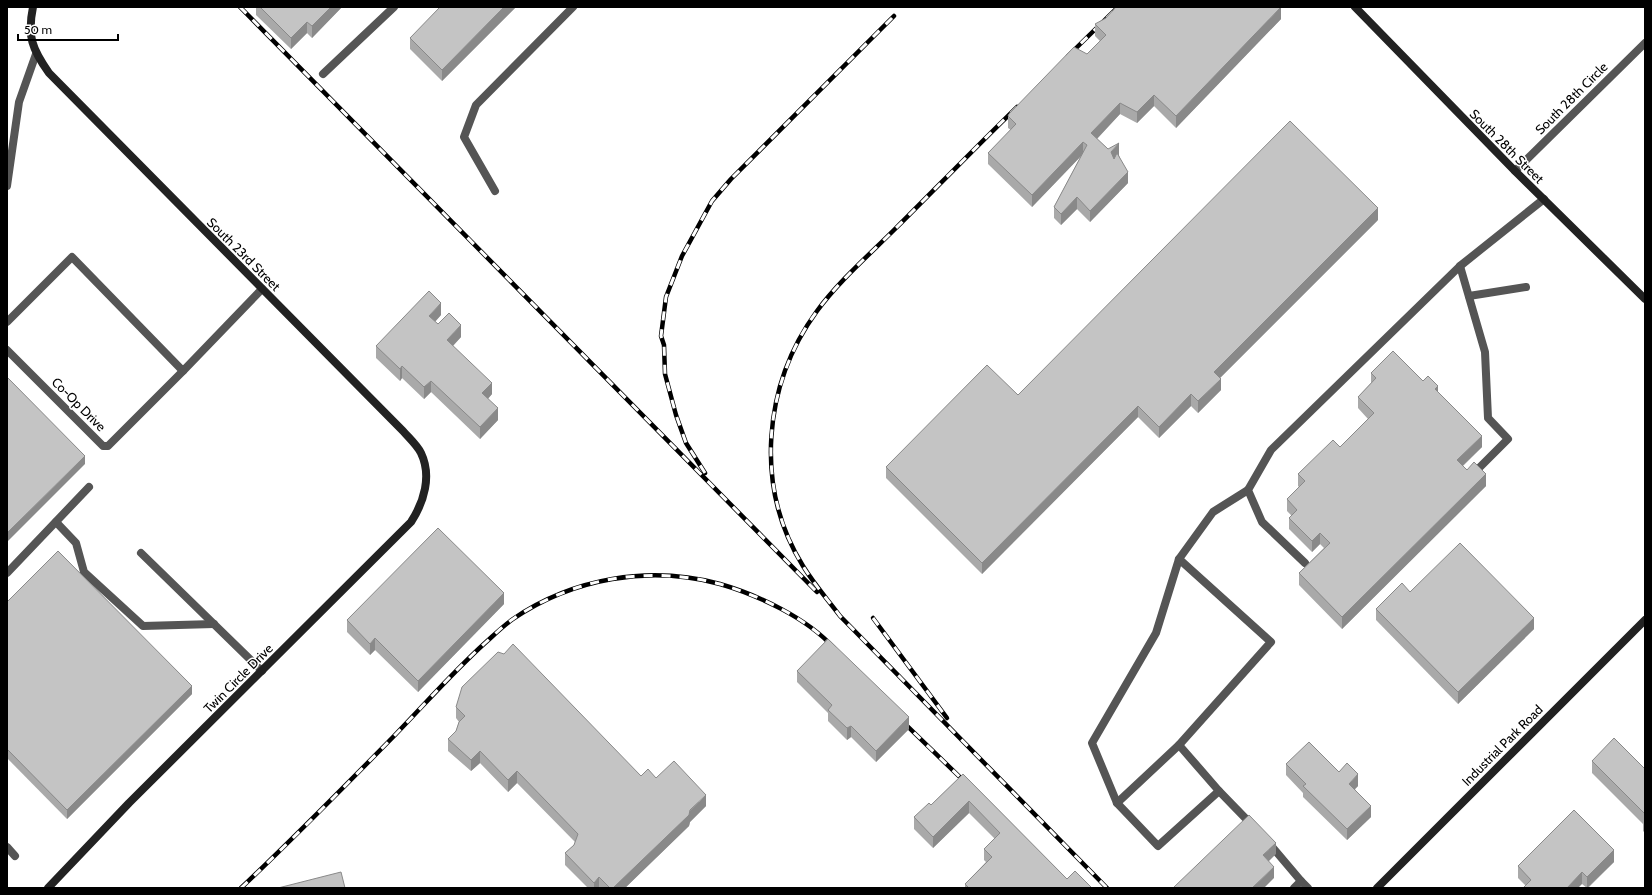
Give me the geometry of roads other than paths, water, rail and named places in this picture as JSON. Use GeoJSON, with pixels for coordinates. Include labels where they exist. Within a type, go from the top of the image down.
{"type":"FeatureCollection","features":[{"type":"Feature","properties":{"kind":"street"},"geometry":{"type":"LineString","coordinates":[[7,186],[19,102],[36,54],[30,33],[33,7]]}},
{"type":"Feature","properties":{"kind":"street"},"geometry":{"type":"LineString","coordinates":[[323,74],[394,7]]}},
{"type":"Feature","properties":{"kind":"street"},"geometry":{"type":"LineString","coordinates":[[495,191],[464,137],[476,105],[573,7]]}},
{"type":"Feature","properties":{"kind":"street","name":"South 28th Street"},"geometry":{"type":"LineString","coordinates":[[1355,7],[1515,171],[1645,299]]}},
{"type":"Feature","properties":{"kind":"street","name":"South 28th Circle"},"geometry":{"type":"LineString","coordinates":[[1515,171],[1645,43]]}},
{"type":"Feature","properties":{"kind":"street","name":"South 23rd Street"},"geometry":{"type":"LineString","coordinates":[[36,54],[49,72],[77,103],[403,431],[421,452],[426,476]]}},
{"type":"Feature","properties":{"kind":"street"},"geometry":{"type":"LineString","coordinates":[[1219,791],[1158,846],[1117,803],[1092,742],[1156,633],[1179,559],[1213,512],[1248,490],[1271,450],[1460,266],[1544,199]]}},
{"type":"Feature","properties":{"kind":"street"},"geometry":{"type":"LineString","coordinates":[[7,322],[72,257],[183,370]]}},
{"type":"Feature","properties":{"kind":"street"},"geometry":{"type":"LineString","coordinates":[[1460,266],[1485,352],[1488,418],[1508,439],[1478,468]]}},
{"type":"Feature","properties":{"kind":"street"},"geometry":{"type":"LineString","coordinates":[[1469,296],[1526,287]]}},
{"type":"Feature","properties":{"kind":"street"},"geometry":{"type":"LineString","coordinates":[[1632,287],[1645,305]]}},
{"type":"Feature","properties":{"kind":"street","name":"Co-Op Drive"},"geometry":{"type":"LineString","coordinates":[[7,350],[103,446],[108,446],[262,289]]}},
{"type":"Feature","properties":{"kind":"street","name":"Twin Circle Drive"},"geometry":{"type":"LineString","coordinates":[[48,888],[129,803],[411,522],[420,508],[425,492],[426,476]]}},
{"type":"Feature","properties":{"kind":"street"},"geometry":{"type":"LineString","coordinates":[[7,573],[89,488]]}},
{"type":"Feature","properties":{"kind":"street"},"geometry":{"type":"LineString","coordinates":[[1248,490],[1262,522],[1305,563]]}},
{"type":"Feature","properties":{"kind":"street"},"geometry":{"type":"LineString","coordinates":[[56,522],[76,543],[84,572],[143,626],[214,624]]}},
{"type":"Feature","properties":{"kind":"street"},"geometry":{"type":"LineString","coordinates":[[141,553],[262,671]]}},
{"type":"Feature","properties":{"kind":"street"},"geometry":{"type":"LineString","coordinates":[[1117,803],[1179,745],[1271,642],[1179,559]]}},
{"type":"Feature","properties":{"kind":"street","name":"Industrial Park Road"},"geometry":{"type":"LineString","coordinates":[[1377,888],[1645,620]]}},
{"type":"Feature","properties":{"kind":"street"},"geometry":{"type":"LineString","coordinates":[[1179,745],[1308,888]]}},
{"type":"Feature","properties":{"kind":"street"},"geometry":{"type":"LineString","coordinates":[[7,847],[15,856]]}},
{"type":"Feature","properties":{"kind":"street"},"geometry":{"type":"LineString","coordinates":[[1294,888],[1301,880]]}},
{"type":"Feature","properties":{"kind":"railway"},"geometry":{"type":"LineString","coordinates":[[240,7],[817,592]]}},
{"type":"Feature","properties":{"kind":"railway"},"geometry":{"type":"LineString","coordinates":[[1068,56],[1118,7]]}},
{"type":"Feature","properties":{"kind":"railway"},"geometry":{"type":"LineString","coordinates":[[705,473],[686,443],[676,415],[665,374],[664,345],[661,336],[666,297],[682,256],[712,201],[731,179],[894,16]]}},
{"type":"Feature","properties":{"kind":"railway"},"geometry":{"type":"LineString","coordinates":[[1017,107],[855,268],[817,311],[799,340],[785,371],[776,403],[771,437],[772,470],[777,503],[787,535],[807,573],[840,616],[1107,888]]}},
{"type":"Feature","properties":{"kind":"railway"},"geometry":{"type":"LineString","coordinates":[[241,888],[319,812],[473,654],[513,619],[536,605],[561,594],[586,585],[612,579],[639,576],[693,578],[720,584],[766,601],[796,617],[823,637],[834,648]]}},
{"type":"Feature","properties":{"kind":"railway"},"geometry":{"type":"LineString","coordinates":[[873,618],[947,718]]}},
{"type":"Feature","properties":{"kind":"railway"},"geometry":{"type":"LineString","coordinates":[[901,720],[967,784]]}}]}
